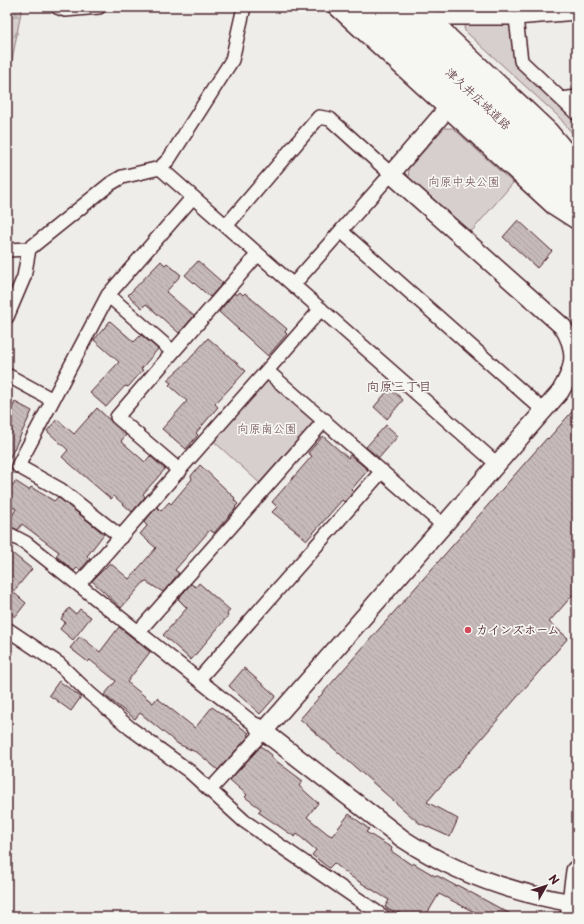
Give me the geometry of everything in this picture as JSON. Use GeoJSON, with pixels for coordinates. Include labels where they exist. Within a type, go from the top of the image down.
{"type":"FeatureCollection","features":[{"type":"Feature","properties":{"kind":"main road"},"geometry":{"type":"LineString","coordinates":[[354,7],[577,214]]}},
{"type":"Feature","properties":{"kind":"main road","name":"津久井広域道路"},"geometry":{"type":"LineString","coordinates":[[380,7],[577,191]]}},
{"type":"Feature","properties":{"kind":"main road"},"geometry":{"type":"LineString","coordinates":[[404,7],[577,168]]}},
{"type":"Feature","properties":{"kind":"main road"},"geometry":{"type":"LineString","coordinates":[[572,910],[577,870]]}},
{"type":"Feature","properties":{"kind":"street"},"geometry":{"type":"LineString","coordinates":[[58,7],[65,10],[99,7]]}},
{"type":"Feature","properties":{"kind":"street"},"geometry":{"type":"LineString","coordinates":[[7,250],[29,249],[110,184],[122,177],[160,168],[169,159],[232,60],[244,7]]}},
{"type":"Feature","properties":{"kind":"street"},"geometry":{"type":"LineString","coordinates":[[334,7],[552,207],[577,223]]}},
{"type":"Feature","properties":{"kind":"street"},"geometry":{"type":"LineString","coordinates":[[424,7],[436,18],[451,36],[550,128],[577,162]]}},
{"type":"Feature","properties":{"kind":"street"},"geometry":{"type":"LineString","coordinates":[[436,18],[516,18],[577,13]]}},
{"type":"Feature","properties":{"kind":"street"},"geometry":{"type":"LineString","coordinates":[[516,18],[521,62],[577,114]]}},
{"type":"Feature","properties":{"kind":"street"},"geometry":{"type":"LineString","coordinates":[[560,99],[577,97]]}},
{"type":"Feature","properties":{"kind":"street"},"geometry":{"type":"LineString","coordinates":[[293,285],[446,110]]}},
{"type":"Feature","properties":{"kind":"street"},"geometry":{"type":"LineString","coordinates":[[210,790],[261,729],[444,526],[544,411],[570,377],[572,368],[572,348],[563,327],[330,119],[319,117],[226,226]]}},
{"type":"Feature","properties":{"kind":"street"},"geometry":{"type":"LineString","coordinates":[[160,168],[497,464]]}},
{"type":"Feature","properties":{"kind":"street"},"geometry":{"type":"LineString","coordinates":[[121,537],[61,490],[18,466],[51,399],[108,295],[193,197]]}},
{"type":"Feature","properties":{"kind":"street"},"geometry":{"type":"LineString","coordinates":[[341,231],[544,411]]}},
{"type":"Feature","properties":{"kind":"street"},"geometry":{"type":"LineString","coordinates":[[7,317],[24,277],[29,249]]}},
{"type":"Feature","properties":{"kind":"street"},"geometry":{"type":"LineString","coordinates":[[180,471],[117,417],[258,254]]}},
{"type":"Feature","properties":{"kind":"street"},"geometry":{"type":"LineString","coordinates":[[108,295],[173,352]]}},
{"type":"Feature","properties":{"kind":"street"},"geometry":{"type":"LineString","coordinates":[[79,584],[321,309]]}},
{"type":"Feature","properties":{"kind":"street"},"geometry":{"type":"LineString","coordinates":[[267,371],[325,420],[444,526]]}},
{"type":"Feature","properties":{"kind":"street"},"geometry":{"type":"LineString","coordinates":[[7,375],[51,399]]}},
{"type":"Feature","properties":{"kind":"street"},"geometry":{"type":"LineString","coordinates":[[139,631],[325,420]]}},
{"type":"Feature","properties":{"kind":"street"},"geometry":{"type":"LineString","coordinates":[[199,679],[382,471]]}},
{"type":"Feature","properties":{"kind":"street"},"geometry":{"type":"LineString","coordinates":[[7,534],[26,543],[403,839],[428,855],[472,877],[572,910]]}},
{"type":"Feature","properties":{"kind":"street"},"geometry":{"type":"LineString","coordinates":[[7,630],[59,664],[89,693],[130,728],[189,771],[244,821],[384,917]]}},
{"type":"Feature","properties":{"kind":"green space"},"geometry":{"type":"Polygon","coordinates":[[[7,7],[22,7],[7,87],[7,7]]]}},
{"type":"Feature","properties":{"kind":"green space"},"geometry":{"type":"Polygon","coordinates":[[[467,23],[510,24],[513,28],[516,64],[577,121],[577,139],[558,116],[465,31],[464,27],[467,23]]]}},
{"type":"Feature","properties":{"kind":"green space","name":"向原中央公園"},"geometry":{"type":"Polygon","coordinates":[[[444,128],[453,128],[513,183],[471,232],[409,178],[408,169],[444,128]]]}},
{"type":"Feature","properties":{"kind":"green space","name":"向原南公園"},"geometry":{"type":"Polygon","coordinates":[[[267,371],[325,420],[265,488],[209,437],[267,371]]]}},
{"type":"Feature","properties":{"kind":"building"},"geometry":{"type":"Polygon","coordinates":[[[518,220],[552,251],[537,268],[503,237],[518,220]]]}},
{"type":"Feature","properties":{"kind":"building"},"geometry":{"type":"Polygon","coordinates":[[[161,261],[165,265],[167,263],[181,275],[166,292],[194,316],[179,333],[146,304],[142,308],[128,295],[161,261]]]}},
{"type":"Feature","properties":{"kind":"building"},"geometry":{"type":"Polygon","coordinates":[[[198,261],[223,283],[210,297],[185,275],[198,261]]]}},
{"type":"Feature","properties":{"kind":"building"},"geometry":{"type":"Polygon","coordinates":[[[240,292],[243,295],[245,293],[287,329],[285,332],[287,334],[268,356],[219,312],[234,293],[237,295],[240,292]]]}},
{"type":"Feature","properties":{"kind":"building"},"geometry":{"type":"Polygon","coordinates":[[[110,321],[134,342],[141,335],[158,349],[141,369],[143,370],[128,387],[125,386],[106,407],[90,393],[119,362],[94,340],[110,321]]]}},
{"type":"Feature","properties":{"kind":"building"},"geometry":{"type":"Polygon","coordinates":[[[208,338],[246,371],[215,404],[218,407],[196,433],[198,435],[186,449],[162,429],[187,401],[169,385],[171,383],[167,380],[186,363],[208,338]]]}},
{"type":"Feature","properties":{"kind":"building"},"geometry":{"type":"Polygon","coordinates":[[[390,388],[403,400],[387,419],[374,407],[390,388]]]}},
{"type":"Feature","properties":{"kind":"building"},"geometry":{"type":"Polygon","coordinates":[[[15,402],[32,411],[7,464],[7,419],[15,402]]]}},
{"type":"Feature","properties":{"kind":"building","name":"カインズホーム"},"geometry":{"type":"Polygon","coordinates":[[[577,406],[577,590],[549,622],[568,638],[427,802],[458,819],[450,837],[419,823],[300,719],[547,438],[548,439],[577,406]]]}},
{"type":"Feature","properties":{"kind":"building"},"geometry":{"type":"Polygon","coordinates":[[[97,408],[126,435],[121,441],[145,462],[150,456],[165,469],[143,494],[145,497],[132,512],[114,496],[111,499],[62,457],[68,450],[47,431],[57,419],[74,434],[97,408]]]}},
{"type":"Feature","properties":{"kind":"building"},"geometry":{"type":"Polygon","coordinates":[[[386,425],[398,436],[379,458],[366,447],[386,425]]]}},
{"type":"Feature","properties":{"kind":"building"},"geometry":{"type":"Polygon","coordinates":[[[323,436],[348,458],[350,455],[368,470],[351,490],[353,492],[351,495],[344,502],[342,500],[307,540],[272,512],[277,507],[272,502],[312,456],[308,453],[323,436]]]}},
{"type":"Feature","properties":{"kind":"building"},"geometry":{"type":"Polygon","coordinates":[[[200,465],[235,498],[234,500],[238,504],[235,507],[236,508],[214,533],[210,530],[175,570],[179,573],[163,592],[145,581],[121,608],[92,581],[110,563],[129,579],[156,548],[140,534],[147,526],[144,522],[157,507],[161,511],[169,502],[171,504],[192,479],[191,476],[200,465]]]}},
{"type":"Feature","properties":{"kind":"building"},"geometry":{"type":"Polygon","coordinates":[[[7,481],[14,485],[15,481],[29,490],[31,487],[54,501],[58,497],[104,534],[87,556],[90,559],[80,570],[77,568],[74,571],[56,556],[59,552],[22,524],[18,530],[7,525],[16,509],[7,504],[7,481]]]}},
{"type":"Feature","properties":{"kind":"building"},"geometry":{"type":"Polygon","coordinates":[[[7,549],[32,569],[13,592],[26,603],[15,617],[7,610],[7,549]]]}},
{"type":"Feature","properties":{"kind":"building"},"geometry":{"type":"Polygon","coordinates":[[[199,583],[230,610],[227,614],[228,616],[191,660],[163,635],[187,608],[178,599],[191,584],[196,587],[199,583]]]}},
{"type":"Feature","properties":{"kind":"building"},"geometry":{"type":"Polygon","coordinates":[[[69,608],[76,614],[80,609],[91,617],[73,640],[60,629],[65,622],[61,619],[69,608]]]}},
{"type":"Feature","properties":{"kind":"building"},"geometry":{"type":"Polygon","coordinates":[[[119,627],[150,652],[127,682],[153,703],[157,698],[195,728],[212,707],[249,733],[247,735],[249,736],[218,770],[198,753],[178,744],[140,713],[135,719],[104,695],[116,681],[90,660],[88,662],[70,648],[80,636],[100,652],[119,627]]]}},
{"type":"Feature","properties":{"kind":"building"},"geometry":{"type":"Polygon","coordinates":[[[244,668],[276,696],[260,714],[229,686],[244,668]]]}},
{"type":"Feature","properties":{"kind":"building"},"geometry":{"type":"Polygon","coordinates":[[[59,681],[81,697],[71,711],[49,695],[59,681]]]}},
{"type":"Feature","properties":{"kind":"building"},"geometry":{"type":"Polygon","coordinates":[[[261,746],[272,755],[271,757],[303,781],[299,786],[318,803],[307,817],[328,834],[332,836],[349,814],[369,829],[366,832],[392,848],[391,851],[412,865],[413,863],[435,876],[436,875],[456,886],[457,885],[516,917],[484,917],[439,894],[425,917],[406,917],[398,912],[396,914],[385,907],[389,900],[353,878],[334,863],[329,868],[312,855],[316,850],[297,834],[295,837],[258,812],[261,809],[245,797],[247,795],[230,780],[261,746]]]}},
{"type":"Feature","properties":{"kind":"place","name":"カインズホーム"},"geometry":{"type":"Point","coordinates":[468,630]}},
{"type":"Feature","properties":{"kind":"district","name":"向原三丁目"},"geometry":{"type":"Point","coordinates":[399,386]}}]}
